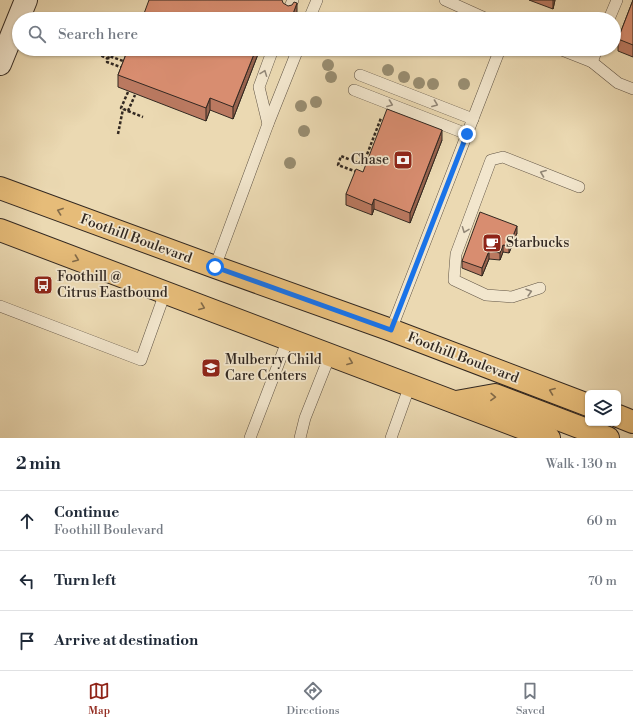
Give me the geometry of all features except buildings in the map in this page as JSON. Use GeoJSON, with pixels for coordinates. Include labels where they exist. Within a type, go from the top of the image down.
{"type":"FeatureCollection","features":[{"type":"Feature","properties":{"kind":"main road"},"geometry":{"type":"LineString","coordinates":[[21,12],[26,0]]}},
{"type":"Feature","properties":{"kind":"main road"},"geometry":{"type":"LineString","coordinates":[[0,64],[12,34]]}},
{"type":"Feature","properties":{"kind":"main road","name":"Foothill Boulevard"},"geometry":{"type":"LineString","coordinates":[[0,188],[391,330],[585,404]]}},
{"type":"Feature","properties":{"kind":"main road"},"geometry":{"type":"LineString","coordinates":[[0,230],[549,438]]}},
{"type":"Feature","properties":{"kind":"main road"},"geometry":{"type":"LineString","coordinates":[[454,402],[495,395],[608,438]]}},
{"type":"Feature","properties":{"kind":"main road"},"geometry":{"type":"LineString","coordinates":[[621,417],[633,422]]}},
{"type":"Feature","properties":{"kind":"lane"},"geometry":{"type":"LineString","coordinates":[[288,12],[293,0]]}},
{"type":"Feature","properties":{"kind":"lane"},"geometry":{"type":"LineString","coordinates":[[312,12],[317,0]]}},
{"type":"Feature","properties":{"kind":"lane"},"geometry":{"type":"LineString","coordinates":[[445,0],[472,12]]}},
{"type":"Feature","properties":{"kind":"lane"},"geometry":{"type":"LineString","coordinates":[[605,0],[613,9]]}},
{"type":"Feature","properties":{"kind":"lane"},"geometry":{"type":"LineString","coordinates":[[268,124],[259,87],[270,56]]}},
{"type":"Feature","properties":{"kind":"lane"},"geometry":{"type":"LineString","coordinates":[[215,267],[268,124],[295,56]]}},
{"type":"Feature","properties":{"kind":"lane"},"geometry":{"type":"LineString","coordinates":[[391,330],[497,56]]}},
{"type":"Feature","properties":{"kind":"lane"},"geometry":{"type":"LineString","coordinates":[[577,56],[592,62],[618,83],[633,89]]}},
{"type":"Feature","properties":{"kind":"lane"},"geometry":{"type":"LineString","coordinates":[[592,62],[594,56]]}},
{"type":"Feature","properties":{"kind":"lane"},"geometry":{"type":"LineString","coordinates":[[360,75],[473,119]]}},
{"type":"Feature","properties":{"kind":"lane"},"geometry":{"type":"LineString","coordinates":[[358,92],[467,134]]}},
{"type":"Feature","properties":{"kind":"lane"},"geometry":{"type":"LineString","coordinates":[[540,288],[512,297],[486,295],[454,280],[456,254],[489,167],[492,160],[503,157],[579,187]]}},
{"type":"Feature","properties":{"kind":"lane"},"geometry":{"type":"LineString","coordinates":[[0,306],[141,360],[165,293]]}},
{"type":"Feature","properties":{"kind":"lane"},"geometry":{"type":"LineString","coordinates":[[250,438],[288,339]]}},
{"type":"Feature","properties":{"kind":"lane"},"geometry":{"type":"LineString","coordinates":[[300,438],[304,418],[330,355]]}},
{"type":"Feature","properties":{"kind":"lane"},"geometry":{"type":"LineString","coordinates":[[391,438],[410,385]]}},
{"type":"Feature","properties":{"kind":"path"},"geometry":{"type":"LineString","coordinates":[[102,56],[108,59],[107,62],[123,69]]}},
{"type":"Feature","properties":{"kind":"path"},"geometry":{"type":"LineString","coordinates":[[108,59],[109,56],[126,62]]}},
{"type":"Feature","properties":{"kind":"path"},"geometry":{"type":"LineString","coordinates":[[118,134],[123,109],[121,108],[128,92]]}},
{"type":"Feature","properties":{"kind":"path"},"geometry":{"type":"LineString","coordinates":[[356,172],[338,165],[341,156],[363,165],[383,114],[375,111],[358,92]]}},
{"type":"Feature","properties":{"kind":"path"},"geometry":{"type":"LineString","coordinates":[[128,111],[135,95]]}},
{"type":"Feature","properties":{"kind":"path"},"geometry":{"type":"LineString","coordinates":[[123,109],[143,116]]}},
{"type":"Feature","properties":{"kind":"place","name":"Chase"},"geometry":{"type":"Point","coordinates":[403,160]}},
{"type":"Feature","properties":{"kind":"place","name":"Starbucks"},"geometry":{"type":"Point","coordinates":[492,243]}},
{"type":"Feature","properties":{"kind":"place","name":"Foothill @ Citrus Eastbound"},"geometry":{"type":"Point","coordinates":[43,285]}},
{"type":"Feature","properties":{"kind":"place","name":"Mulberry Child Care Centers"},"geometry":{"type":"Point","coordinates":[211,368]}},
{"type":"Feature","properties":{"kind":"route"},"geometry":{"type":"LineString","coordinates":[[215,267],[391,330],[467,134]]}}]}
